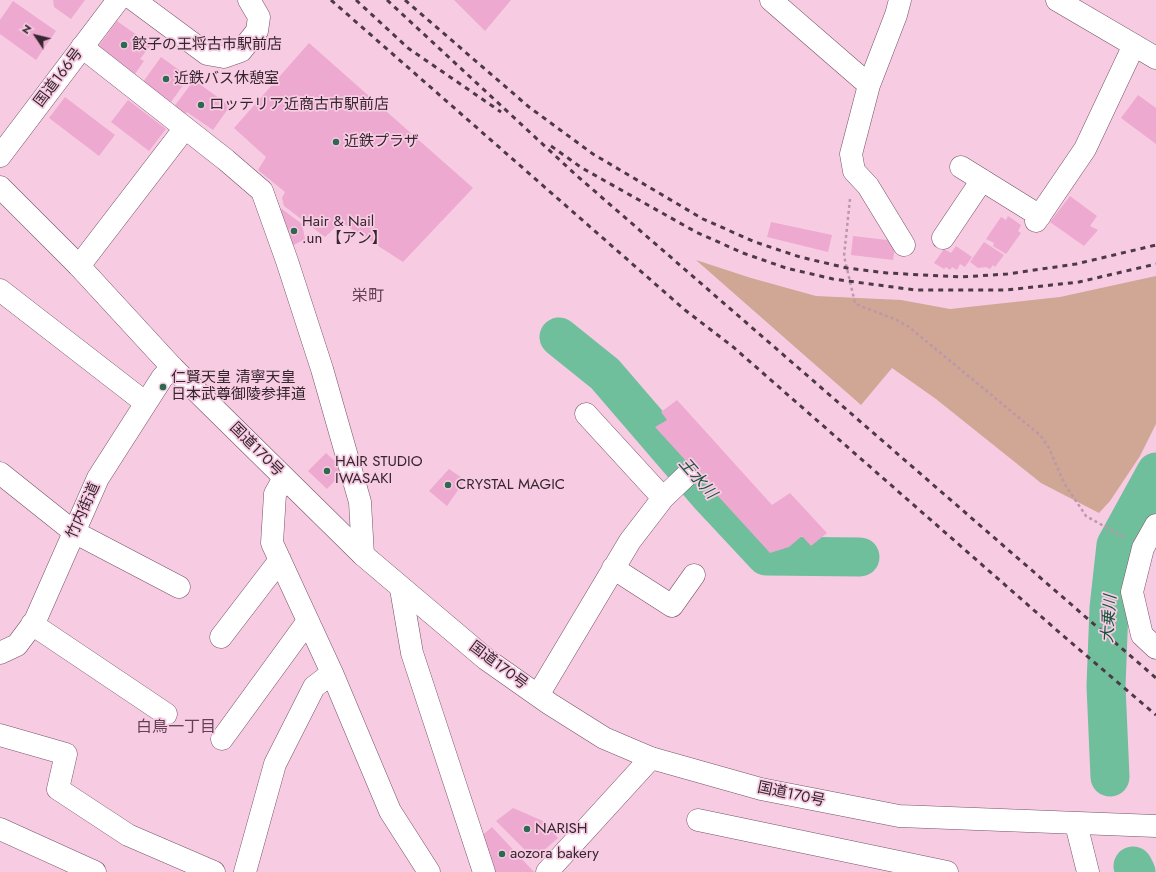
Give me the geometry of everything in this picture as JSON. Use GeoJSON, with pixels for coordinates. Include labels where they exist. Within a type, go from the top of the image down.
{"type":"FeatureCollection","features":[{"type":"Feature","properties":{"kind":"main road","name":"国道166号"},"geometry":{"type":"LineString","coordinates":[[0,156],[118,0]]}},
{"type":"Feature","properties":{"kind":"main road"},"geometry":{"type":"LineString","coordinates":[[134,0],[207,54],[224,57],[242,51],[256,31],[259,17],[249,0]]}},
{"type":"Feature","properties":{"kind":"main road"},"geometry":{"type":"LineString","coordinates":[[771,0],[869,85]]}},
{"type":"Feature","properties":{"kind":"main road"},"geometry":{"type":"LineString","coordinates":[[900,0],[896,15],[869,85],[851,154],[854,171],[868,186],[904,245]]}},
{"type":"Feature","properties":{"kind":"main road"},"geometry":{"type":"LineString","coordinates":[[1057,0],[1156,58]]}},
{"type":"Feature","properties":{"kind":"main road"},"geometry":{"type":"LineString","coordinates":[[961,167],[1038,218],[1085,149],[1134,45]]}},
{"type":"Feature","properties":{"kind":"main road"},"geometry":{"type":"LineString","coordinates":[[82,47],[226,160],[262,191],[310,332],[360,502],[362,555]]}},
{"type":"Feature","properties":{"kind":"main road"},"geometry":{"type":"LineString","coordinates":[[79,266],[185,128]]}},
{"type":"Feature","properties":{"kind":"main road"},"geometry":{"type":"LineString","coordinates":[[943,238],[982,180]]}},
{"type":"Feature","properties":{"kind":"main road","name":"国道170号"},"geometry":{"type":"LineString","coordinates":[[0,187],[79,266],[172,367],[362,555],[486,659],[604,738],[651,758],[761,789],[899,816],[1019,822],[1156,826]]}},
{"type":"Feature","properties":{"kind":"main road"},"geometry":{"type":"LineString","coordinates":[[0,290],[142,400]]}},
{"type":"Feature","properties":{"kind":"main road","name":"竹内街道"},"geometry":{"type":"LineString","coordinates":[[0,653],[17,645],[32,624],[98,478],[142,400],[172,367]]}},
{"type":"Feature","properties":{"kind":"main road"},"geometry":{"type":"LineString","coordinates":[[586,414],[663,498]]}},
{"type":"Feature","properties":{"kind":"main road"},"geometry":{"type":"LineString","coordinates":[[0,473],[74,532],[179,588]]}},
{"type":"Feature","properties":{"kind":"main road"},"geometry":{"type":"LineString","coordinates":[[538,695],[630,541],[663,498],[686,476]]}},
{"type":"Feature","properties":{"kind":"main road"},"geometry":{"type":"LineString","coordinates":[[284,478],[275,494],[272,543],[332,673],[390,811],[429,872]]}},
{"type":"Feature","properties":{"kind":"main road"},"geometry":{"type":"LineString","coordinates":[[1156,525],[1143,548],[1132,592],[1142,635],[1156,648]]}},
{"type":"Feature","properties":{"kind":"main road"},"geometry":{"type":"LineString","coordinates":[[221,637],[280,560]]}},
{"type":"Feature","properties":{"kind":"main road"},"geometry":{"type":"LineString","coordinates":[[613,568],[672,606],[694,576]]}},
{"type":"Feature","properties":{"kind":"main road"},"geometry":{"type":"LineString","coordinates":[[402,589],[412,653],[484,872]]}},
{"type":"Feature","properties":{"kind":"main road"},"geometry":{"type":"LineString","coordinates":[[222,739],[308,622]]}},
{"type":"Feature","properties":{"kind":"main road"},"geometry":{"type":"LineString","coordinates":[[32,624],[166,714]]}},
{"type":"Feature","properties":{"kind":"main road"},"geometry":{"type":"LineString","coordinates":[[245,872],[275,764],[314,686],[332,673]]}},
{"type":"Feature","properties":{"kind":"main road"},"geometry":{"type":"LineString","coordinates":[[0,735],[66,754],[58,789],[128,834],[214,872]]}},
{"type":"Feature","properties":{"kind":"main road"},"geometry":{"type":"LineString","coordinates":[[547,872],[651,758]]}},
{"type":"Feature","properties":{"kind":"main road"},"geometry":{"type":"LineString","coordinates":[[698,820],[946,872]]}},
{"type":"Feature","properties":{"kind":"main road"},"geometry":{"type":"LineString","coordinates":[[1076,824],[1088,872]]}},
{"type":"Feature","properties":{"kind":"main road"},"geometry":{"type":"LineString","coordinates":[[0,829],[95,872]]}},
{"type":"Feature","properties":{"kind":"path"},"geometry":{"type":"LineString","coordinates":[[854,171],[844,256],[855,303],[895,319],[909,327],[1040,435],[1049,448],[1064,483],[1086,516],[1143,548]]}},
{"type":"Feature","properties":{"kind":"shaded area"},"geometry":{"type":"Polygon","coordinates":[[[696,260],[751,278],[816,296],[901,300],[950,309],[1060,297],[1156,276],[1156,424],[1140,456],[1110,501],[1099,513],[1041,483],[936,399],[892,368],[861,405],[696,260]]]}},
{"type":"Feature","properties":{"kind":"building"},"geometry":{"type":"Polygon","coordinates":[[[53,0],[85,0],[71,19],[54,7],[53,0]]]}},
{"type":"Feature","properties":{"kind":"building"},"geometry":{"type":"Polygon","coordinates":[[[454,0],[511,0],[485,31],[454,0]]]}},
{"type":"Feature","properties":{"kind":"building"},"geometry":{"type":"Polygon","coordinates":[[[13,1],[56,31],[36,60],[0,34],[0,20],[13,1]]]}},
{"type":"Feature","properties":{"kind":"building"},"geometry":{"type":"Polygon","coordinates":[[[117,21],[151,45],[140,59],[144,61],[135,74],[98,47],[117,21]]]}},
{"type":"Feature","properties":{"kind":"building","name":"近鉄プラザ"},"geometry":{"type":"Polygon","coordinates":[[[309,43],[473,188],[403,262],[341,222],[325,237],[284,206],[282,198],[285,192],[258,170],[266,157],[234,128],[309,43]]]}},
{"type":"Feature","properties":{"kind":"building","name":"近鉄バス休憩室"},"geometry":{"type":"Polygon","coordinates":[[[161,57],[189,77],[171,102],[143,82],[161,57]]]}},
{"type":"Feature","properties":{"kind":"building"},"geometry":{"type":"Polygon","coordinates":[[[194,80],[230,106],[213,130],[187,112],[184,116],[173,108],[194,80]]]}},
{"type":"Feature","properties":{"kind":"building"},"geometry":{"type":"Polygon","coordinates":[[[1138,95],[1156,108],[1156,144],[1121,118],[1138,95]]]}},
{"type":"Feature","properties":{"kind":"building"},"geometry":{"type":"Polygon","coordinates":[[[65,97],[115,135],[99,156],[49,118],[65,97]]]}},
{"type":"Feature","properties":{"kind":"building"},"geometry":{"type":"Polygon","coordinates":[[[128,100],[166,129],[149,151],[111,122],[128,100]]]}},
{"type":"Feature","properties":{"kind":"building"},"geometry":{"type":"Polygon","coordinates":[[[1070,196],[1097,216],[1090,226],[1098,230],[1084,246],[1050,222],[1070,196]]]}},
{"type":"Feature","properties":{"kind":"building","name":"Hair & Nail .un 【アン】"},"geometry":{"type":"Polygon","coordinates":[[[276,209],[282,209],[302,224],[305,239],[290,247],[276,209]]]}},
{"type":"Feature","properties":{"kind":"building"},"geometry":{"type":"Polygon","coordinates":[[[1008,216],[1021,225],[1018,231],[1021,233],[1006,254],[993,246],[994,243],[986,239],[1001,217],[1006,220],[1008,216]]]}},
{"type":"Feature","properties":{"kind":"building"},"geometry":{"type":"Polygon","coordinates":[[[771,222],[832,235],[828,252],[767,237],[771,222]]]}},
{"type":"Feature","properties":{"kind":"building"},"geometry":{"type":"Polygon","coordinates":[[[853,236],[896,241],[893,260],[851,255],[853,236]]]}},
{"type":"Feature","properties":{"kind":"building"},"geometry":{"type":"Polygon","coordinates":[[[984,242],[1004,255],[995,267],[993,265],[990,269],[986,267],[978,268],[970,262],[984,242]]]}},
{"type":"Feature","properties":{"kind":"building"},"geometry":{"type":"Polygon","coordinates":[[[956,246],[972,257],[965,267],[960,264],[957,270],[952,267],[950,270],[946,267],[944,269],[934,263],[944,249],[951,253],[956,246]]]}},
{"type":"Feature","properties":{"kind":"building"},"geometry":{"type":"Polygon","coordinates":[[[677,400],[772,505],[790,493],[827,533],[811,546],[802,536],[789,547],[770,553],[655,427],[667,420],[661,412],[677,400]]]}},
{"type":"Feature","properties":{"kind":"building","name":"HAIR STUDIO IWASAKI"},"geometry":{"type":"Polygon","coordinates":[[[326,453],[345,470],[327,489],[308,471],[326,453]]]}},
{"type":"Feature","properties":{"kind":"building","name":"CRYSTAL MAGIC"},"geometry":{"type":"Polygon","coordinates":[[[449,469],[465,480],[447,506],[429,491],[449,469]]]}},
{"type":"Feature","properties":{"kind":"building","name":"NARISH"},"geometry":{"type":"Polygon","coordinates":[[[513,808],[543,821],[558,838],[534,859],[496,821],[513,808]]]}},
{"type":"Feature","properties":{"kind":"building","name":"aozora bakery"},"geometry":{"type":"Polygon","coordinates":[[[492,827],[534,872],[493,872],[480,837],[492,827]]]}},
{"type":"Feature","properties":{"kind":"waterway","name":"王水川"},"geometry":{"type":"LineString","coordinates":[[559,337],[605,374],[710,496],[766,556],[860,557]]}},
{"type":"Feature","properties":{"kind":"waterway","name":"大乗川"},"geometry":{"type":"LineString","coordinates":[[1110,777],[1106,686],[1109,608],[1116,545],[1156,472]]}},
{"type":"Feature","properties":{"kind":"waterway","name":"大乗川"},"geometry":{"type":"LineString","coordinates":[[1133,866],[1136,872]]}},
{"type":"Feature","properties":{"kind":"railway"},"geometry":{"type":"LineString","coordinates":[[331,0],[685,310],[732,346],[1156,715]]}},
{"type":"Feature","properties":{"kind":"railway"},"geometry":{"type":"LineString","coordinates":[[356,0],[408,48],[501,112]]}},
{"type":"Feature","properties":{"kind":"railway"},"geometry":{"type":"LineString","coordinates":[[387,0],[576,175],[1156,678]]}},
{"type":"Feature","properties":{"kind":"railway"},"geometry":{"type":"LineString","coordinates":[[405,0],[529,107],[593,154],[703,219],[755,242],[800,257],[847,268],[887,273],[961,277],[1007,274],[1076,264],[1156,245]]}},
{"type":"Feature","properties":{"kind":"railway"},"geometry":{"type":"LineString","coordinates":[[551,146],[582,168],[696,232],[743,253],[786,268],[833,279],[915,290],[1006,290],[1079,282],[1156,264]]}},
{"type":"Feature","properties":{"kind":"place","name":"餃子の王将古市駅前店"},"geometry":{"type":"Point","coordinates":[124,45]}},
{"type":"Feature","properties":{"kind":"place","name":"近鉄バス休憩室"},"geometry":{"type":"Point","coordinates":[166,79]}},
{"type":"Feature","properties":{"kind":"place","name":"ロッテリア近商古市駅前店"},"geometry":{"type":"Point","coordinates":[201,105]}},
{"type":"Feature","properties":{"kind":"place","name":"近鉄プラザ"},"geometry":{"type":"Point","coordinates":[336,142]}},
{"type":"Feature","properties":{"kind":"place","name":"Hair & Nail .un 【アン】"},"geometry":{"type":"Point","coordinates":[294,231]}},
{"type":"Feature","properties":{"kind":"place","name":"仁賢天皇 清寧天皇 日本武尊御陵参拝道"},"geometry":{"type":"Point","coordinates":[163,387]}},
{"type":"Feature","properties":{"kind":"place","name":"HAIR STUDIO IWASAKI"},"geometry":{"type":"Point","coordinates":[327,471]}},
{"type":"Feature","properties":{"kind":"place","name":"CRYSTAL MAGIC"},"geometry":{"type":"Point","coordinates":[448,485]}},
{"type":"Feature","properties":{"kind":"place","name":"NARISH"},"geometry":{"type":"Point","coordinates":[527,829]}},
{"type":"Feature","properties":{"kind":"place","name":"aozora bakery"},"geometry":{"type":"Point","coordinates":[502,854]}},
{"type":"Feature","properties":{"kind":"district","name":"栄町"},"geometry":{"type":"Point","coordinates":[368,297]}},
{"type":"Feature","properties":{"kind":"district","name":"白鳥一丁目"},"geometry":{"type":"Point","coordinates":[176,728]}}]}
